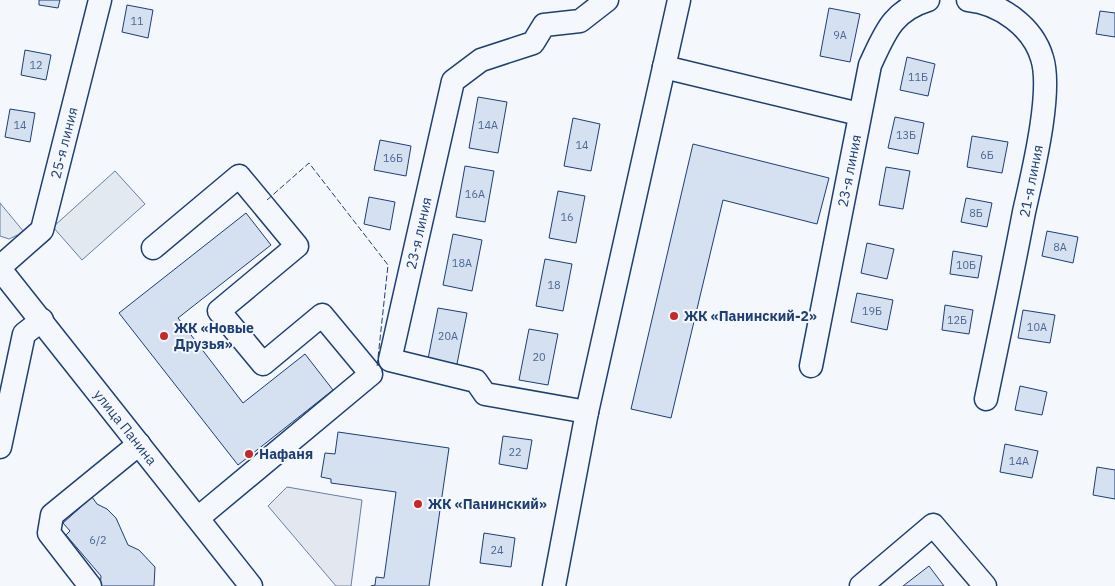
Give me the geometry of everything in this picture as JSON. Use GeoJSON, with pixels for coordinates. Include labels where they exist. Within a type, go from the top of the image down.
{"type":"FeatureCollection","features":[{"type":"Feature","properties":{"kind":"street","name":"25-я линия"},"geometry":{"type":"LineString","coordinates":[[0,268],[42,230],[100,0]]}},
{"type":"Feature","properties":{"kind":"street","name":"23-я линия"},"geometry":{"type":"LineString","coordinates":[[587,412],[484,394],[476,381],[390,360],[453,81],[481,60],[533,43],[544,25],[580,21],[607,0]]}},
{"type":"Feature","properties":{"kind":"street"},"geometry":{"type":"LineString","coordinates":[[554,586],[587,412],[679,0]]}},
{"type":"Feature","properties":{"kind":"street","name":"21-я линия"},"geometry":{"type":"LineString","coordinates":[[968,0],[981,1],[1005,12],[1022,26],[1037,44],[1043,60],[1044,73],[1044,104],[1037,152],[986,399]]}},
{"type":"Feature","properties":{"kind":"street","name":"23-я линия"},"geometry":{"type":"LineString","coordinates":[[811,366],[870,65],[886,30],[896,17],[918,1]]}},
{"type":"Feature","properties":{"kind":"street"},"geometry":{"type":"LineString","coordinates":[[664,67],[859,114]]}},
{"type":"Feature","properties":{"kind":"street"},"geometry":{"type":"LineString","coordinates":[[153,248],[239,176],[297,246],[219,311],[263,364],[322,315],[371,374],[198,518]]}},
{"type":"Feature","properties":{"kind":"street","name":"улица Панина"},"geometry":{"type":"LineString","coordinates":[[0,268],[251,586]]}},
{"type":"Feature","properties":{"kind":"street"},"geometry":{"type":"LineString","coordinates":[[0,447],[24,334],[42,320]]}},
{"type":"Feature","properties":{"kind":"street"},"geometry":{"type":"LineString","coordinates":[[90,586],[49,533],[52,516],[139,444]]}},
{"type":"Feature","properties":{"kind":"street"},"geometry":{"type":"LineString","coordinates":[[861,586],[933,525],[985,586]]}},
{"type":"Feature","properties":{"kind":"shaded area"},"geometry":{"type":"Polygon","coordinates":[[[115,171],[145,204],[82,260],[53,227],[115,171]]]}},
{"type":"Feature","properties":{"kind":"shaded area"},"geometry":{"type":"Polygon","coordinates":[[[0,203],[24,232],[9,239],[0,236],[0,203]]]}},
{"type":"Feature","properties":{"kind":"shaded area"},"geometry":{"type":"Polygon","coordinates":[[[287,487],[362,500],[351,586],[336,586],[268,506],[287,487]]]}},
{"type":"Feature","properties":{"kind":"building"},"geometry":{"type":"Polygon","coordinates":[[[39,0],[60,0],[58,8],[39,5],[39,0]]]}},
{"type":"Feature","properties":{"kind":"building"},"geometry":{"type":"Polygon","coordinates":[[[127,5],[153,10],[148,38],[122,32],[127,5]]]}},
{"type":"Feature","properties":{"kind":"building"},"geometry":{"type":"Polygon","coordinates":[[[829,8],[860,14],[850,62],[820,56],[829,8]]]}},
{"type":"Feature","properties":{"kind":"building"},"geometry":{"type":"Polygon","coordinates":[[[1100,11],[1115,13],[1115,37],[1096,34],[1100,11]]]}},
{"type":"Feature","properties":{"kind":"building"},"geometry":{"type":"Polygon","coordinates":[[[25,50],[51,55],[46,80],[21,75],[25,50]]]}},
{"type":"Feature","properties":{"kind":"building"},"geometry":{"type":"Polygon","coordinates":[[[907,57],[935,64],[928,96],[900,90],[907,57]]]}},
{"type":"Feature","properties":{"kind":"building"},"geometry":{"type":"Polygon","coordinates":[[[478,97],[507,102],[498,153],[469,148],[478,97]]]}},
{"type":"Feature","properties":{"kind":"building"},"geometry":{"type":"Polygon","coordinates":[[[10,109],[35,113],[30,142],[5,137],[10,109]]]}},
{"type":"Feature","properties":{"kind":"building"},"geometry":{"type":"Polygon","coordinates":[[[895,117],[924,123],[918,154],[888,148],[895,117]]]}},
{"type":"Feature","properties":{"kind":"building"},"geometry":{"type":"Polygon","coordinates":[[[573,118],[600,124],[591,171],[564,166],[573,118]]]}},
{"type":"Feature","properties":{"kind":"building"},"geometry":{"type":"Polygon","coordinates":[[[972,136],[1008,142],[1002,173],[967,167],[972,136]]]}},
{"type":"Feature","properties":{"kind":"building"},"geometry":{"type":"Polygon","coordinates":[[[380,140],[411,146],[406,176],[374,170],[380,140]]]}},
{"type":"Feature","properties":{"kind":"building","name":"ЖК «Панинский-2»"},"geometry":{"type":"Polygon","coordinates":[[[693,144],[829,178],[817,224],[723,200],[671,418],[631,409],[693,144]]]}},
{"type":"Feature","properties":{"kind":"building"},"geometry":{"type":"Polygon","coordinates":[[[465,166],[494,171],[485,222],[456,217],[465,166]]]}},
{"type":"Feature","properties":{"kind":"building"},"geometry":{"type":"Polygon","coordinates":[[[886,167],[910,171],[903,209],[879,205],[886,167]]]}},
{"type":"Feature","properties":{"kind":"building"},"geometry":{"type":"Polygon","coordinates":[[[558,191],[585,196],[576,243],[549,238],[558,191]]]}},
{"type":"Feature","properties":{"kind":"building"},"geometry":{"type":"Polygon","coordinates":[[[369,197],[395,202],[390,230],[364,224],[369,197]]]}},
{"type":"Feature","properties":{"kind":"building"},"geometry":{"type":"Polygon","coordinates":[[[966,198],[992,203],[987,227],[961,222],[966,198]]]}},
{"type":"Feature","properties":{"kind":"building","name":"ЖК «Новые Друзья»"},"geometry":{"type":"Polygon","coordinates":[[[246,213],[271,245],[178,318],[243,403],[305,354],[333,390],[238,465],[119,313],[246,213]]]}},
{"type":"Feature","properties":{"kind":"building"},"geometry":{"type":"Polygon","coordinates":[[[1047,231],[1078,237],[1073,263],[1042,256],[1047,231]]]}},
{"type":"Feature","properties":{"kind":"building"},"geometry":{"type":"Polygon","coordinates":[[[453,234],[482,240],[472,291],[443,285],[453,234]]]}},
{"type":"Feature","properties":{"kind":"building"},"geometry":{"type":"Polygon","coordinates":[[[867,243],[894,249],[887,279],[861,273],[867,243]]]}},
{"type":"Feature","properties":{"kind":"building"},"geometry":{"type":"Polygon","coordinates":[[[953,251],[982,256],[978,278],[950,274],[953,251]]]}},
{"type":"Feature","properties":{"kind":"building"},"geometry":{"type":"Polygon","coordinates":[[[545,259],[572,264],[563,311],[536,306],[545,259]]]}},
{"type":"Feature","properties":{"kind":"building"},"geometry":{"type":"Polygon","coordinates":[[[857,293],[893,300],[887,330],[851,322],[857,293]]]}},
{"type":"Feature","properties":{"kind":"building"},"geometry":{"type":"Polygon","coordinates":[[[945,305],[973,310],[969,334],[942,330],[945,305]]]}},
{"type":"Feature","properties":{"kind":"building"},"geometry":{"type":"Polygon","coordinates":[[[438,308],[467,313],[457,364],[428,359],[438,308]]]}},
{"type":"Feature","properties":{"kind":"building"},"geometry":{"type":"Polygon","coordinates":[[[1023,310],[1055,315],[1050,343],[1018,338],[1023,310]]]}},
{"type":"Feature","properties":{"kind":"building"},"geometry":{"type":"Polygon","coordinates":[[[529,329],[558,334],[548,385],[519,380],[529,329]]]}},
{"type":"Feature","properties":{"kind":"building"},"geometry":{"type":"Polygon","coordinates":[[[1020,386],[1047,392],[1042,415],[1015,410],[1020,386]]]}},
{"type":"Feature","properties":{"kind":"building","name":"ЖК «Панинский»"},"geometry":{"type":"Polygon","coordinates":[[[338,432],[449,448],[429,586],[371,586],[375,585],[376,577],[384,578],[396,492],[331,483],[331,479],[321,477],[325,453],[335,454],[338,432]]]}},
{"type":"Feature","properties":{"kind":"building"},"geometry":{"type":"Polygon","coordinates":[[[503,436],[532,440],[527,469],[499,464],[503,436]]]}},
{"type":"Feature","properties":{"kind":"building"},"geometry":{"type":"Polygon","coordinates":[[[1005,444],[1038,451],[1032,478],[1000,472],[1005,444]]]}},
{"type":"Feature","properties":{"kind":"building"},"geometry":{"type":"Polygon","coordinates":[[[1097,467],[1115,470],[1115,499],[1093,495],[1097,467]]]}},
{"type":"Feature","properties":{"kind":"building"},"geometry":{"type":"Polygon","coordinates":[[[92,497],[97,504],[107,509],[116,518],[128,545],[139,550],[155,567],[154,586],[100,586],[101,576],[66,535],[70,531],[63,523],[92,497]]]}},
{"type":"Feature","properties":{"kind":"building"},"geometry":{"type":"Polygon","coordinates":[[[484,533],[515,538],[511,567],[480,563],[484,533]]]}},
{"type":"Feature","properties":{"kind":"building"},"geometry":{"type":"Polygon","coordinates":[[[929,566],[944,586],[903,586],[929,566]]]}},
{"type":"Feature","properties":{"kind":"fence"},"geometry":{"type":"LineString","coordinates":[[267,200],[309,163],[388,265],[377,367]]}},
{"type":"Feature","properties":{"kind":"place","name":"ЖК «Панинский-2»"},"geometry":{"type":"Point","coordinates":[674,316]}},
{"type":"Feature","properties":{"kind":"place","name":"ЖК «Новые Друзья»"},"geometry":{"type":"Point","coordinates":[164,336]}},
{"type":"Feature","properties":{"kind":"place","name":"Нафаня"},"geometry":{"type":"Point","coordinates":[249,454]}},
{"type":"Feature","properties":{"kind":"place","name":"ЖК «Панинский»"},"geometry":{"type":"Point","coordinates":[418,504]}}]}
